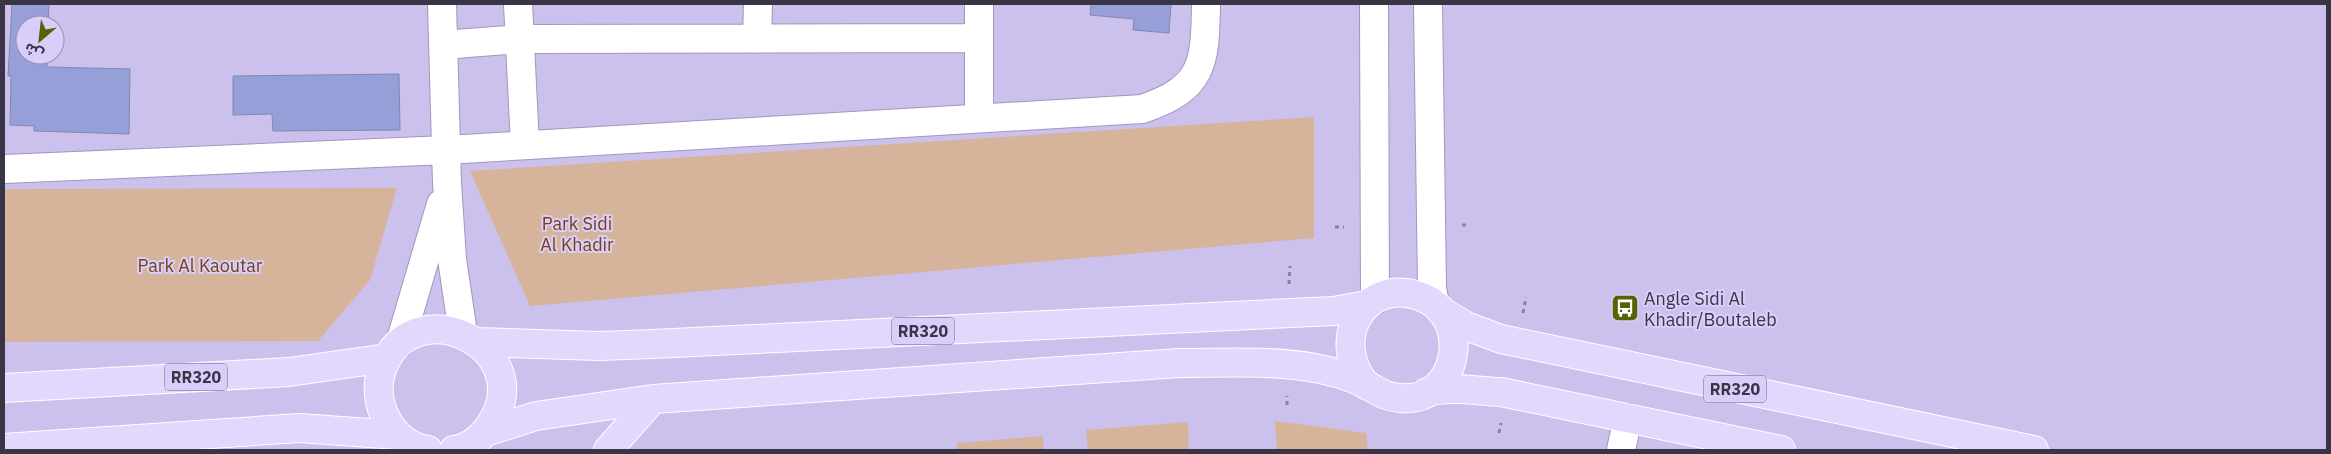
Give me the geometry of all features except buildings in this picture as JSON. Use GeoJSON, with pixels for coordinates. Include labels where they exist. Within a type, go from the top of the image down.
{"type":"FeatureCollection","features":[{"type":"Feature","properties":{"kind":"main road","name":"RR320"},"geometry":{"type":"LineString","coordinates":[[4,388],[289,372],[394,350],[414,334],[430,330],[447,329],[470,337],[599,346],[1334,311],[1371,303],[1387,295],[1406,293],[1418,296],[1454,320],[1501,340],[2034,450]]}},
{"type":"Feature","properties":{"kind":"main road"},"geometry":{"type":"LineString","coordinates":[[1366,385],[1355,370],[1349,345],[1356,319],[1371,303]]}},
{"type":"Feature","properties":{"kind":"main road"},"geometry":{"type":"LineString","coordinates":[[1427,392],[1445,377],[1454,355],[1453,332],[1438,308]]}},
{"type":"Feature","properties":{"kind":"main road"},"geometry":{"type":"LineString","coordinates":[[454,450],[473,442],[486,432],[497,415],[502,395],[500,375],[492,357],[470,337]]}},
{"type":"Feature","properties":{"kind":"main road"},"geometry":{"type":"LineString","coordinates":[[394,350],[379,381],[378,392],[384,416],[398,435],[408,443],[425,450]]}},
{"type":"Feature","properties":{"kind":"main road"},"geometry":{"type":"LineString","coordinates":[[486,432],[536,416],[652,399],[1179,362],[1256,363],[1315,368],[1366,385],[1379,394],[1395,398],[1412,398],[1441,389],[1501,392],[1781,450]]}},
{"type":"Feature","properties":{"kind":"main road"},"geometry":{"type":"LineString","coordinates":[[608,450],[652,399]]}},
{"type":"Feature","properties":{"kind":"main road"},"geometry":{"type":"LineString","coordinates":[[16,448],[299,428],[398,435]]}},
{"type":"Feature","properties":{"kind":"street"},"geometry":{"type":"LineString","coordinates":[[442,4],[447,184],[452,260],[470,337]]}},
{"type":"Feature","properties":{"kind":"street"},"geometry":{"type":"LineString","coordinates":[[518,4],[525,145]]}},
{"type":"Feature","properties":{"kind":"street"},"geometry":{"type":"LineString","coordinates":[[757,39],[758,4]]}},
{"type":"Feature","properties":{"kind":"street"},"geometry":{"type":"LineString","coordinates":[[979,4],[979,117]]}},
{"type":"Feature","properties":{"kind":"street"},"geometry":{"type":"LineString","coordinates":[[4,169],[446,150],[979,117],[1142,109],[1164,101],[1186,87],[1197,72],[1205,50],[1206,4]]}},
{"type":"Feature","properties":{"kind":"street"},"geometry":{"type":"LineString","coordinates":[[1371,303],[1374,4]]}},
{"type":"Feature","properties":{"kind":"street"},"geometry":{"type":"LineString","coordinates":[[1428,4],[1432,288],[1438,308]]}},
{"type":"Feature","properties":{"kind":"street"},"geometry":{"type":"LineString","coordinates":[[443,45],[520,39],[979,38]]}},
{"type":"Feature","properties":{"kind":"street"},"geometry":{"type":"LineString","coordinates":[[394,350],[425,265],[447,184]]}},
{"type":"Feature","properties":{"kind":"street"},"geometry":{"type":"LineString","coordinates":[[1622,450],[1628,418]]}},
{"type":"Feature","properties":{"kind":"path"},"geometry":{"type":"LineString","coordinates":[[1289,284],[1290,266]]}},
{"type":"Feature","properties":{"kind":"green space","name":"Park Sidi Al Khadir"},"geometry":{"type":"Polygon","coordinates":[[[1314,117],[1314,238],[530,306],[470,171],[1314,117]]]}},
{"type":"Feature","properties":{"kind":"green space","name":"Park Al Kaoutar"},"geometry":{"type":"Polygon","coordinates":[[[397,188],[370,280],[318,341],[4,342],[4,189],[397,188]]]}},
{"type":"Feature","properties":{"kind":"green space"},"geometry":{"type":"Polygon","coordinates":[[[1275,421],[1366,433],[1368,450],[1277,450],[1275,421]]]}},
{"type":"Feature","properties":{"kind":"green space"},"geometry":{"type":"Polygon","coordinates":[[[1188,422],[1189,450],[1088,450],[1086,430],[1188,422]]]}},
{"type":"Feature","properties":{"kind":"green space"},"geometry":{"type":"Polygon","coordinates":[[[1043,436],[1044,450],[957,450],[957,443],[1043,436]]]}},
{"type":"Feature","properties":{"kind":"place","name":"Angle Sidi Al Khadir/Boutaleb"},"geometry":{"type":"Point","coordinates":[1625,308]}}]}
